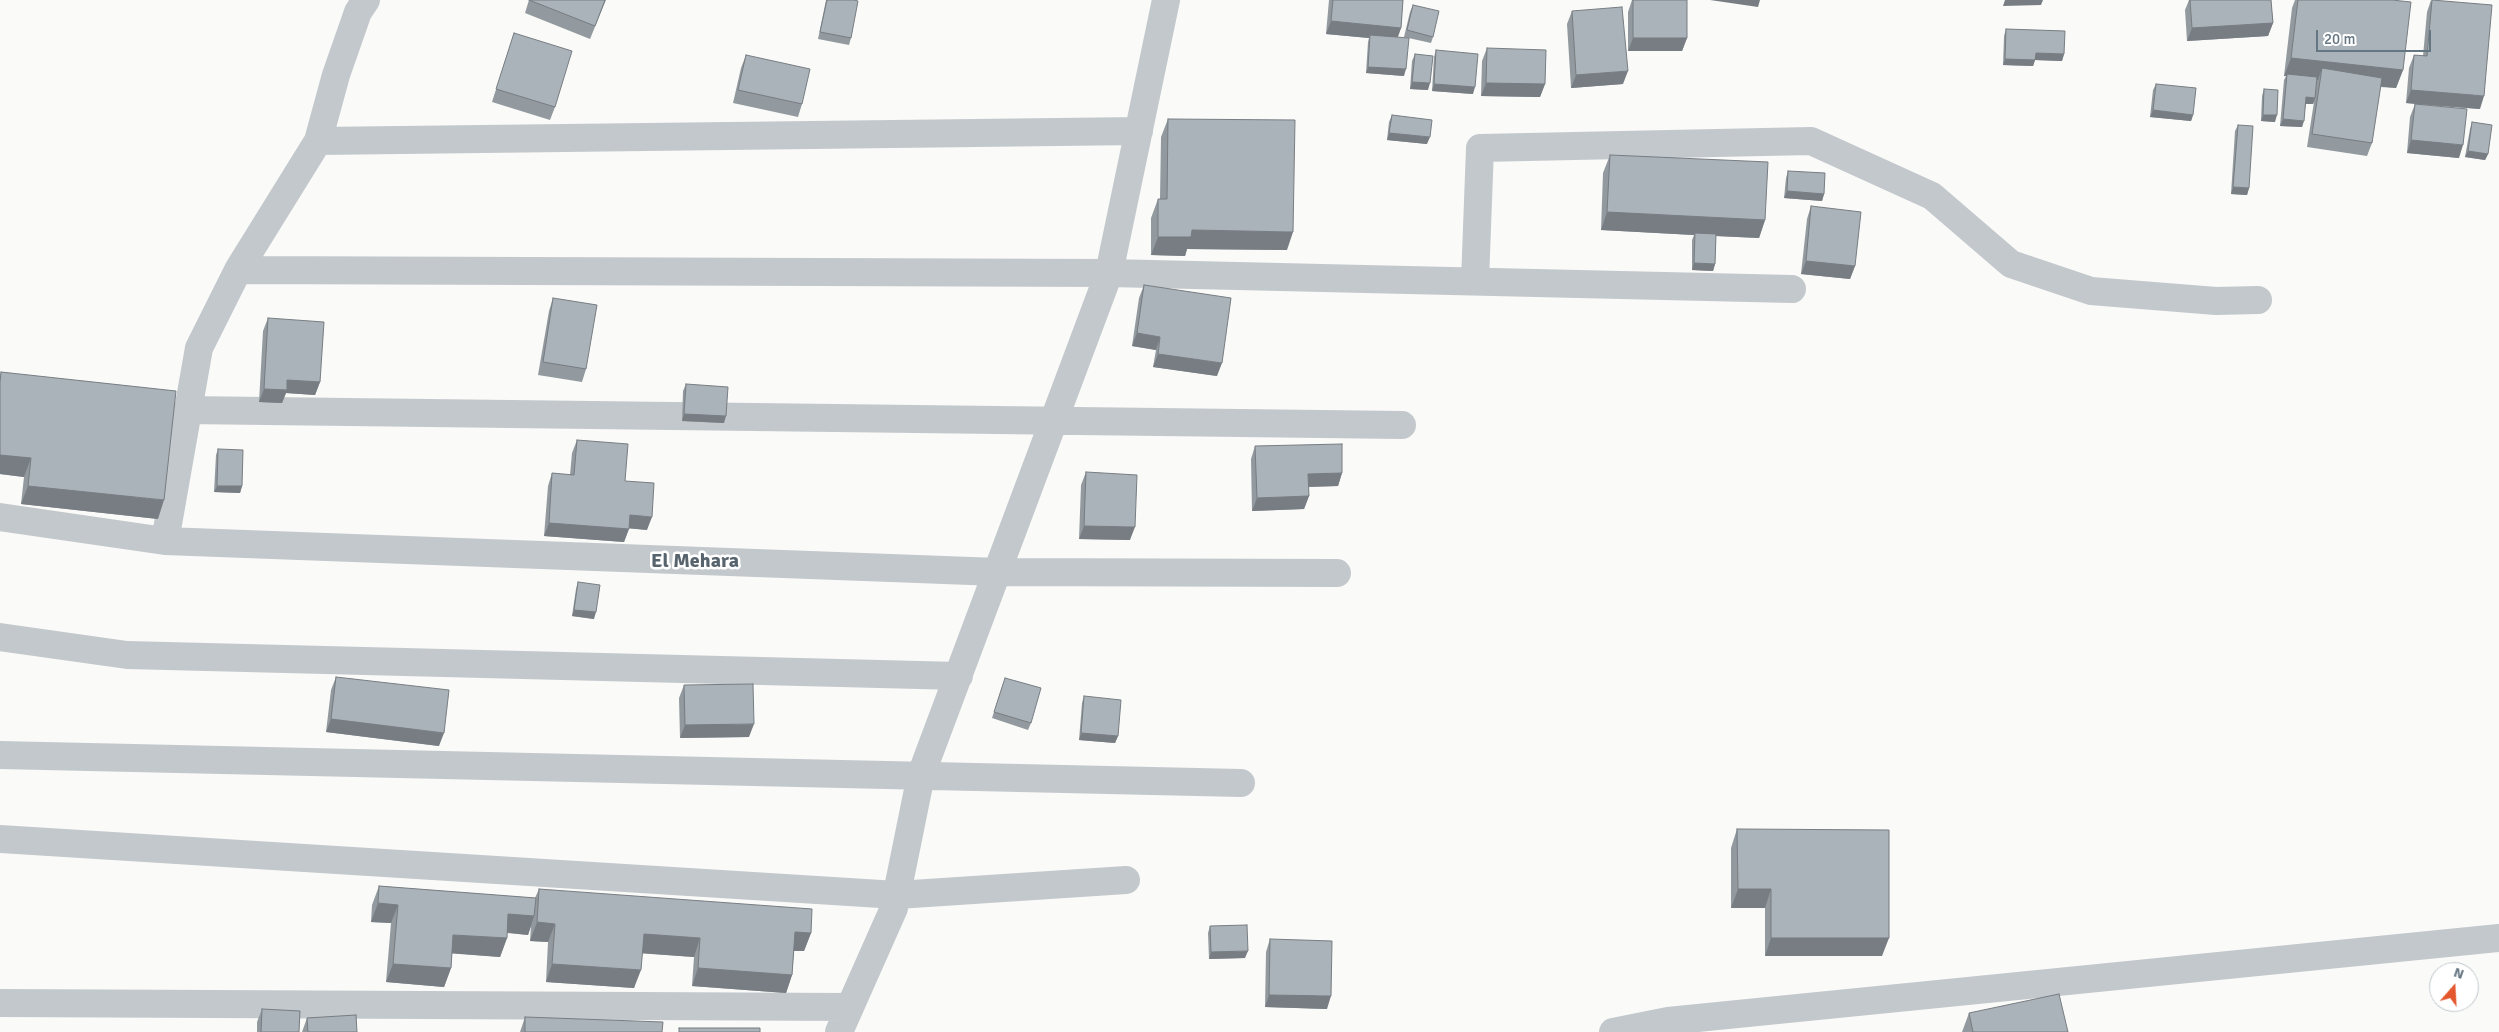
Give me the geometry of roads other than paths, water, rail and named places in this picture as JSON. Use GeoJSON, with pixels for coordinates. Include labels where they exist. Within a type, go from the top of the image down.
{"type":"FeatureCollection","features":[{"type":"Feature","properties":{"kind":"street"},"geometry":{"type":"LineString","coordinates":[[165,541],[186,410],[199,348],[238,270],[318,140],[336,76],[358,12],[366,0]]}},
{"type":"Feature","properties":{"kind":"street"},"geometry":{"type":"LineString","coordinates":[[840,1032],[894,908],[921,775],[1109,273],[1166,0]]}},
{"type":"Feature","properties":{"kind":"street"},"geometry":{"type":"LineString","coordinates":[[318,140],[1139,131]]}},
{"type":"Feature","properties":{"kind":"street"},"geometry":{"type":"LineString","coordinates":[[1475,281],[1480,148],[1811,141],[1932,196],[2010,264],[2091,291],[2197,300],[2258,300]]}},
{"type":"Feature","properties":{"kind":"street"},"geometry":{"type":"LineString","coordinates":[[238,270],[1109,273],[1792,289]]}},
{"type":"Feature","properties":{"kind":"street"},"geometry":{"type":"LineString","coordinates":[[186,410],[1402,425]]}},
{"type":"Feature","properties":{"kind":"street"},"geometry":{"type":"LineString","coordinates":[[0,517],[165,541],[998,572],[1337,573]]}},
{"type":"Feature","properties":{"kind":"street"},"geometry":{"type":"LineString","coordinates":[[0,637],[127,655],[959,676]]}},
{"type":"Feature","properties":{"kind":"street"},"geometry":{"type":"LineString","coordinates":[[0,755],[1241,783]]}},
{"type":"Feature","properties":{"kind":"street"},"geometry":{"type":"LineString","coordinates":[[0,838],[897,895],[1126,880]]}},
{"type":"Feature","properties":{"kind":"street"},"geometry":{"type":"LineString","coordinates":[[1613,1032],[1668,1021],[2499,938]]}},
{"type":"Feature","properties":{"kind":"street"},"geometry":{"type":"LineString","coordinates":[[0,1003],[850,1007]]}},
{"type":"Feature","properties":{"kind":"district","name":"El Mehara"},"geometry":{"type":"Point","coordinates":[695,562]}}]}
